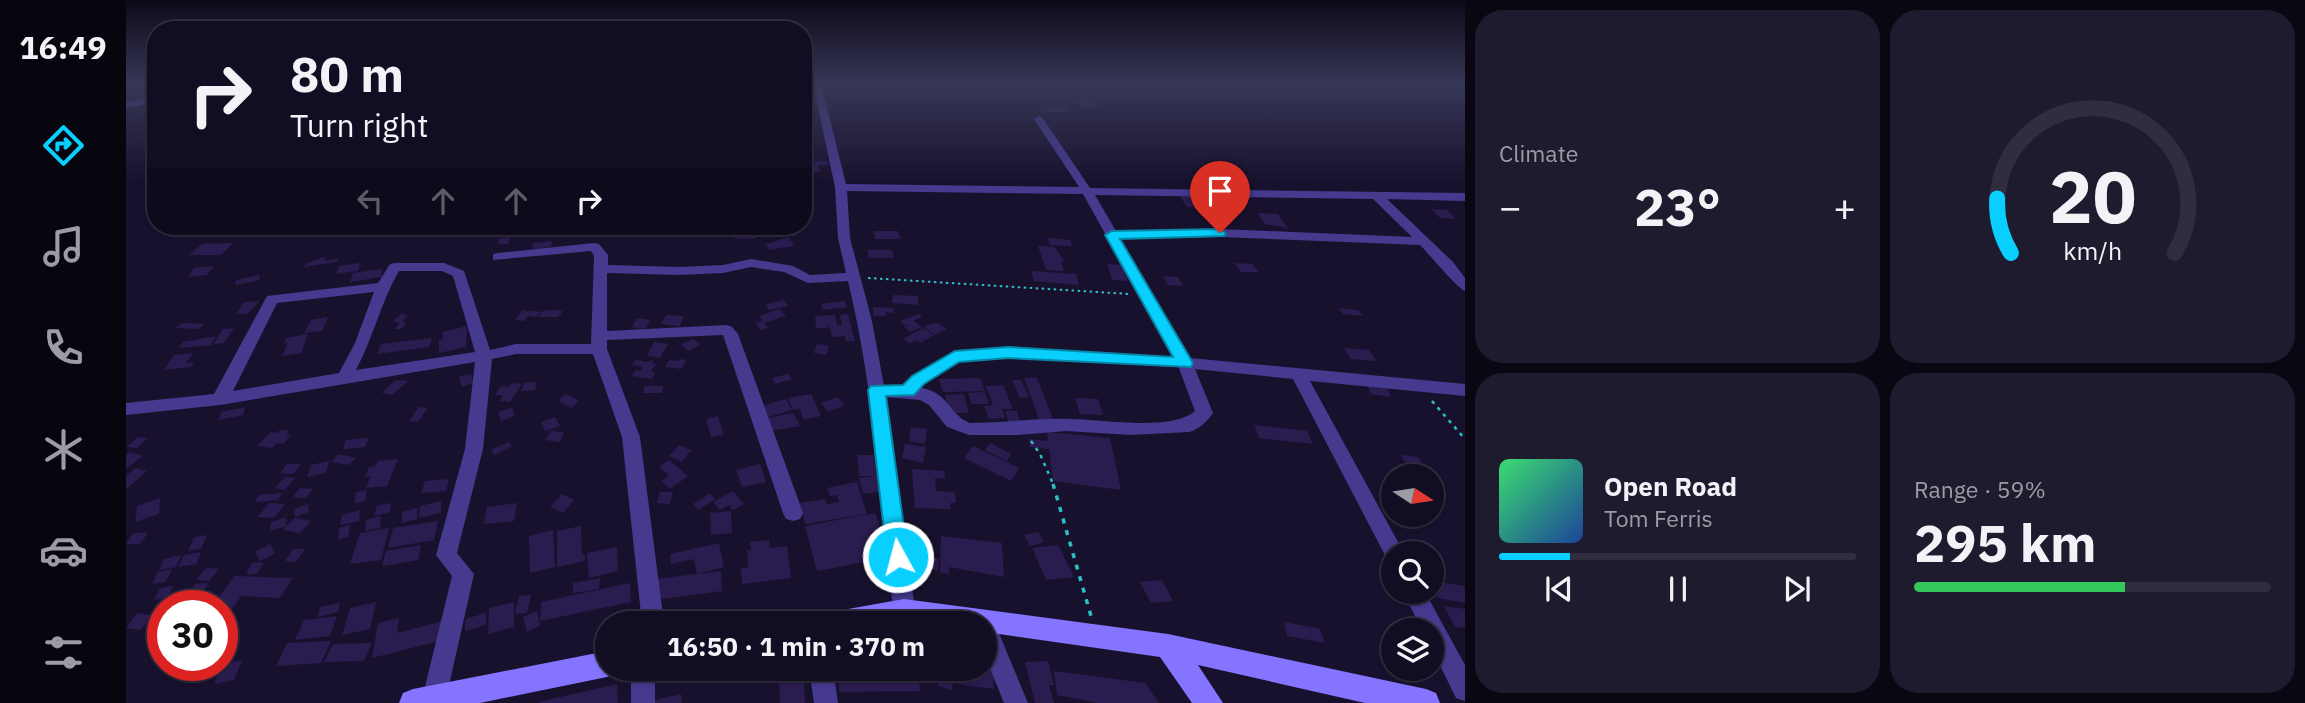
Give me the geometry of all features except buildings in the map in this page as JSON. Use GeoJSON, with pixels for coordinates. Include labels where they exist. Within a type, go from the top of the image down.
{"type":"FeatureCollection","features":[{"type":"Feature","properties":{"kind":"main road"},"geometry":{"type":"LineString","coordinates":[[899,611],[911,611]]}},
{"type":"Feature","properties":{"kind":"main road"},"geometry":{"type":"LineString","coordinates":[[997,623],[1095,634],[1168,646],[1426,703]]}},
{"type":"Feature","properties":{"kind":"main road"},"geometry":{"type":"LineString","coordinates":[[1168,646],[1209,703]]}},
{"type":"Feature","properties":{"kind":"main road"},"geometry":{"type":"LineString","coordinates":[[435,700],[595,667]]}},
{"type":"Feature","properties":{"kind":"street"},"geometry":{"type":"LineString","coordinates":[[825,117],[841,187],[844,238],[865,321],[877,390],[904,610]]}},
{"type":"Feature","properties":{"kind":"street"},"geometry":{"type":"LineString","coordinates":[[877,390],[924,394],[935,401],[953,423],[969,429],[1066,425],[1131,429],[1189,426],[1204,413],[1185,363],[1087,191],[1039,119]]}},
{"type":"Feature","properties":{"kind":"street"},"geometry":{"type":"LineString","coordinates":[[841,187],[1465,197]]}},
{"type":"Feature","properties":{"kind":"street"},"geometry":{"type":"LineString","coordinates":[[1375,194],[1448,265],[1465,287]]}},
{"type":"Feature","properties":{"kind":"street"},"geometry":{"type":"LineString","coordinates":[[1112,235],[1220,233],[1422,241]]}},
{"type":"Feature","properties":{"kind":"street"},"geometry":{"type":"LineString","coordinates":[[498,257],[594,247],[601,255],[600,342],[631,437],[652,611]]}},
{"type":"Feature","properties":{"kind":"street"},"geometry":{"type":"LineString","coordinates":[[602,269],[679,271],[723,269],[751,263],[788,269],[808,279],[853,277]]}},
{"type":"Feature","properties":{"kind":"street"},"geometry":{"type":"LineString","coordinates":[[344,378],[363,343],[383,287],[395,267],[444,267],[458,275],[484,356],[474,449],[446,555],[463,574],[435,700]]}},
{"type":"Feature","properties":{"kind":"street"},"geometry":{"type":"LineString","coordinates":[[220,399],[272,299],[383,287]]}},
{"type":"Feature","properties":{"kind":"street"},"geometry":{"type":"LineString","coordinates":[[126,410],[220,399],[516,349],[727,330],[733,337],[793,513]]}},
{"type":"Feature","properties":{"kind":"street"},"geometry":{"type":"LineString","coordinates":[[1185,363],[1465,390]]}},
{"type":"Feature","properties":{"kind":"street"},"geometry":{"type":"LineString","coordinates":[[1299,375],[1388,541]]}},
{"type":"Feature","properties":{"kind":"street"},"geometry":{"type":"LineString","coordinates":[[1420,604],[1465,689]]}},
{"type":"Feature","properties":{"kind":"street"},"geometry":{"type":"LineString","coordinates":[[997,655],[1016,703]]}},
{"type":"Feature","properties":{"kind":"street"},"geometry":{"type":"LineString","coordinates":[[643,681],[643,703]]}},
{"type":"Feature","properties":{"kind":"street"},"geometry":{"type":"LineString","coordinates":[[823,681],[826,703]]}},
{"type":"Feature","properties":{"kind":"lane"},"geometry":{"type":"LineString","coordinates":[[908,391],[918,380],[955,357],[1008,353],[1185,363]]}},
{"type":"Feature","properties":{"kind":"path"},"geometry":{"type":"LineString","coordinates":[[1220,233],[1221,222],[1250,201],[1251,193]]}},
{"type":"Feature","properties":{"kind":"path"},"geometry":{"type":"LineString","coordinates":[[853,277],[1144,295]]}},
{"type":"Feature","properties":{"kind":"path"},"geometry":{"type":"LineString","coordinates":[[1414,385],[1447,416],[1465,439]]}},
{"type":"Feature","properties":{"kind":"path"},"geometry":{"type":"LineString","coordinates":[[1018,429],[1035,444],[1049,474],[1072,542],[1095,634]]}},
{"type":"Feature","properties":{"kind":"route"},"geometry":{"type":"LineString","coordinates":[[898,557],[877,390],[908,391],[918,380],[955,357],[1008,353],[1185,363],[1112,235],[1220,233]]}}]}
